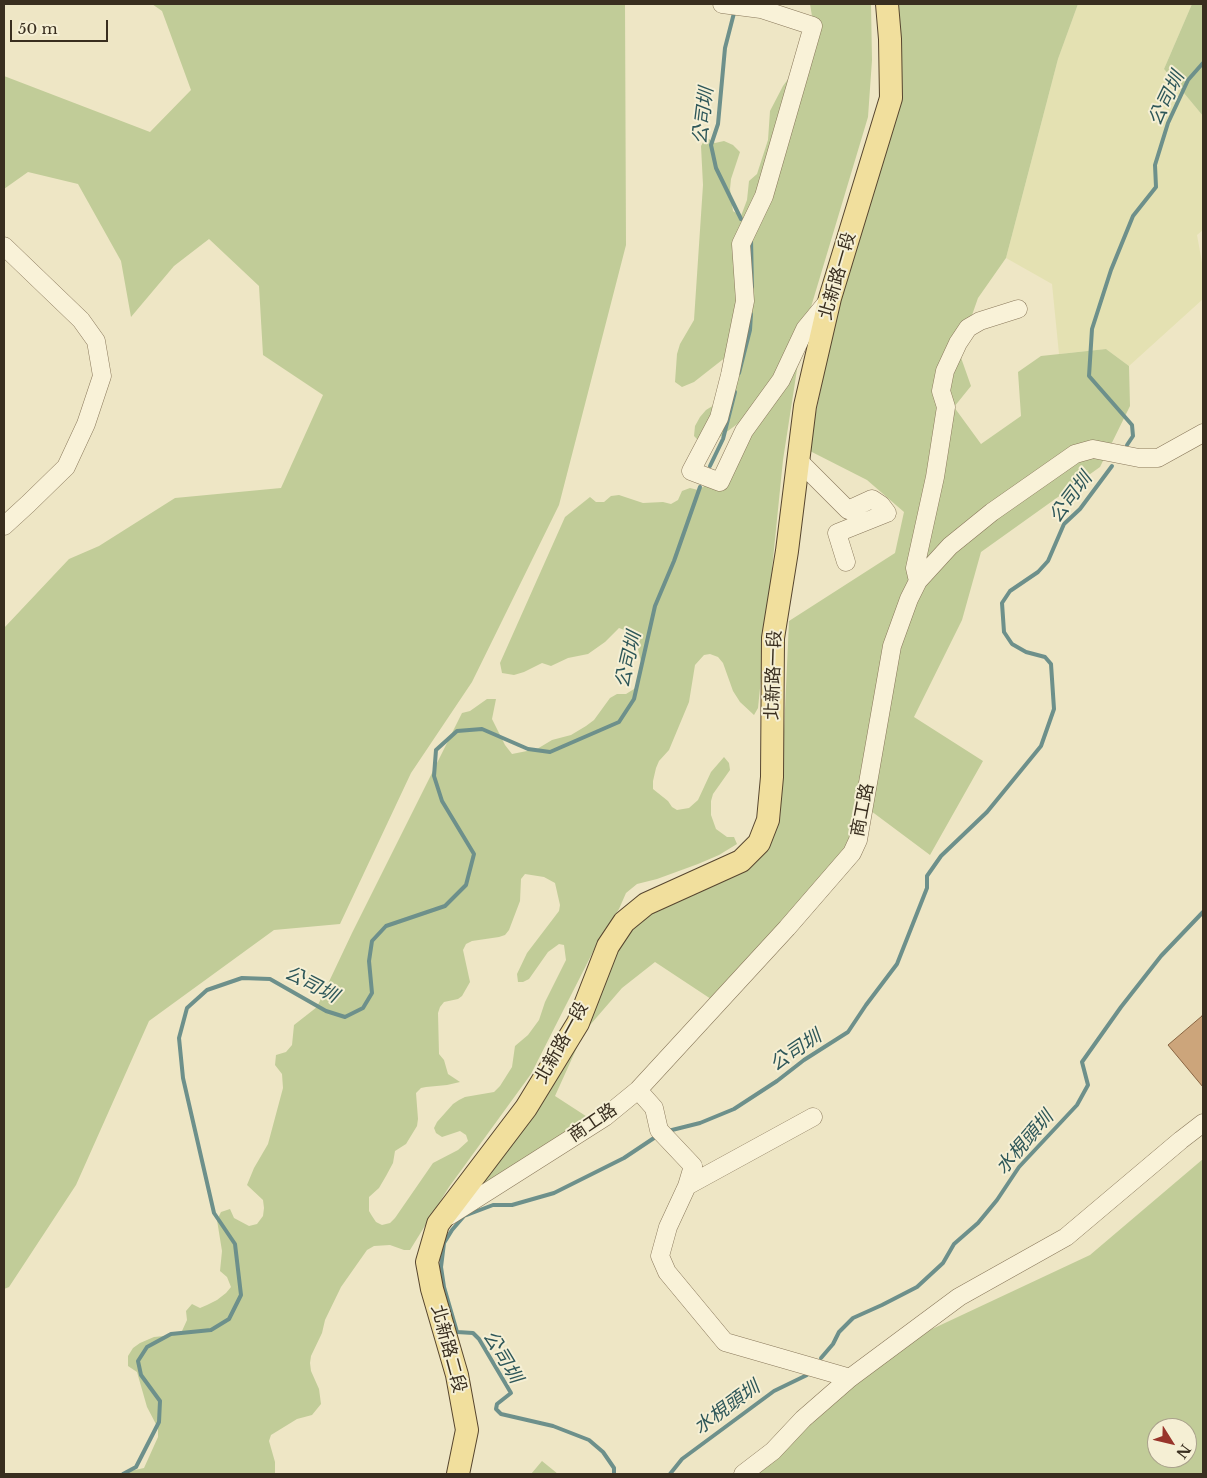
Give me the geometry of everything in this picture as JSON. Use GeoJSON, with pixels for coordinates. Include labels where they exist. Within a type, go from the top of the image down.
{"type":"FeatureCollection","features":[{"type":"Feature","properties":{"kind":"main road","name":"北新路一段"},"geometry":{"type":"LineString","coordinates":[[438,1224],[526,1108],[578,1023],[608,946],[624,922],[646,904],[741,861],[759,843],[768,820],[772,776],[773,638],[787,551],[805,406],[830,298],[891,98],[890,38],[887,4]]}},
{"type":"Feature","properties":{"kind":"main road","name":"北新路二段"},"geometry":{"type":"LineString","coordinates":[[438,1224],[427,1262],[432,1289],[457,1375],[467,1430],[458,1474]]}},
{"type":"Feature","properties":{"kind":"street"},"geometry":{"type":"LineString","coordinates":[[722,4],[761,8],[813,26],[764,196],[741,244],[745,301],[719,418],[691,471],[720,482],[744,432],[781,380],[805,329],[830,298]]}},
{"type":"Feature","properties":{"kind":"street"},"geometry":{"type":"LineString","coordinates":[[4,246],[82,320],[96,341],[102,376],[86,424],[66,467],[4,526]]}},
{"type":"Feature","properties":{"kind":"street"},"geometry":{"type":"LineString","coordinates":[[918,581],[916,568],[936,477],[946,407],[941,391],[945,371],[958,343],[968,328],[980,321],[1018,309]]}},
{"type":"Feature","properties":{"kind":"street","name":"商工路"},"geometry":{"type":"LineString","coordinates":[[438,1224],[605,1117],[638,1090],[787,928],[852,853],[858,840],[892,646],[909,599],[918,581],[950,546],[992,512],[1075,454],[1093,449],[1118,452],[1139,458],[1158,458],[1203,434]]}},
{"type":"Feature","properties":{"kind":"street"},"geometry":{"type":"LineString","coordinates":[[798,460],[848,510],[872,499],[881,505],[887,513],[837,534],[846,562]]}},
{"type":"Feature","properties":{"kind":"street"},"geometry":{"type":"LineString","coordinates":[[638,1090],[654,1108],[663,1135],[693,1166],[687,1186],[668,1227],[660,1256],[667,1272],[725,1342],[850,1378]]}},
{"type":"Feature","properties":{"kind":"street"},"geometry":{"type":"LineString","coordinates":[[687,1186],[813,1118]]}},
{"type":"Feature","properties":{"kind":"street"},"geometry":{"type":"LineString","coordinates":[[743,1474],[773,1451],[803,1419],[850,1378],[958,1297],[1066,1237],[1180,1140],[1203,1123]]}},
{"type":"Feature","properties":{"kind":"shaded area"},"geometry":{"type":"Polygon","coordinates":[[[1078,4],[1192,4],[1164,69],[1203,116],[1203,230],[1197,235],[1203,268],[1203,299],[1129,366],[1106,349],[1059,354],[1052,284],[1006,258],[1058,59],[1078,4]]]}},
{"type":"Feature","properties":{"kind":"green space"},"geometry":{"type":"Polygon","coordinates":[[[152,4],[625,4],[626,245],[559,505],[472,682],[411,773],[340,924],[274,930],[149,1021],[76,1185],[9,1287],[4,1289],[4,628],[69,559],[99,546],[175,498],[281,488],[323,395],[263,355],[259,286],[209,239],[174,266],[131,317],[121,261],[78,184],[28,172],[4,189],[4,76],[150,132],[191,90],[162,11],[152,4]]]}},
{"type":"Feature","properties":{"kind":"green space"},"geometry":{"type":"Polygon","coordinates":[[[810,4],[871,4],[872,60],[868,117],[802,337],[783,460],[758,708],[754,715],[740,702],[733,691],[723,663],[718,657],[710,654],[704,655],[695,665],[689,702],[669,750],[659,761],[653,781],[653,789],[668,801],[672,807],[677,810],[689,808],[698,800],[711,772],[724,757],[729,763],[730,770],[713,794],[711,815],[716,829],[727,837],[734,837],[737,844],[719,855],[698,864],[637,884],[626,893],[619,909],[602,934],[531,1074],[449,1187],[410,1250],[390,1245],[374,1246],[367,1250],[341,1287],[325,1320],[322,1333],[311,1356],[311,1371],[319,1389],[321,1404],[312,1415],[297,1419],[271,1435],[269,1441],[275,1462],[275,1474],[116,1474],[144,1468],[158,1437],[158,1428],[147,1407],[137,1372],[128,1366],[128,1356],[133,1348],[140,1343],[154,1337],[174,1335],[182,1331],[187,1320],[186,1311],[192,1304],[200,1308],[207,1305],[217,1300],[231,1287],[227,1277],[220,1271],[222,1251],[217,1220],[221,1212],[230,1209],[234,1218],[249,1226],[257,1224],[263,1216],[263,1200],[247,1185],[254,1168],[268,1144],[283,1088],[282,1074],[275,1065],[276,1055],[286,1052],[292,1045],[294,1025],[317,1007],[462,713],[470,711],[487,699],[496,699],[492,719],[505,745],[512,754],[537,749],[552,740],[571,735],[594,720],[610,698],[617,694],[626,694],[634,689],[640,681],[641,662],[635,636],[619,628],[605,642],[588,654],[568,658],[551,666],[542,663],[514,675],[502,673],[500,663],[565,517],[590,497],[596,502],[604,502],[611,496],[619,495],[643,503],[663,502],[671,504],[678,500],[682,491],[690,488],[698,490],[706,485],[728,462],[740,422],[713,442],[701,443],[694,436],[695,426],[700,417],[714,405],[731,353],[694,382],[682,387],[675,382],[677,354],[680,344],[694,320],[703,185],[701,146],[706,137],[715,143],[724,141],[733,145],[740,152],[731,179],[730,189],[733,211],[741,216],[747,200],[749,181],[757,174],[768,140],[770,111],[783,86],[804,57],[813,22],[810,4]],[[525,874],[521,879],[520,901],[509,930],[505,935],[472,941],[466,944],[463,950],[470,982],[462,996],[458,999],[444,1002],[438,1013],[439,1054],[444,1060],[448,1074],[460,1082],[421,1088],[416,1093],[417,1126],[406,1144],[395,1151],[393,1163],[386,1176],[379,1188],[369,1197],[369,1211],[376,1222],[382,1225],[390,1223],[395,1218],[433,1163],[458,1150],[468,1141],[466,1135],[460,1131],[442,1137],[436,1133],[434,1128],[437,1122],[459,1100],[465,1097],[494,1092],[500,1086],[512,1067],[515,1046],[528,1035],[539,1020],[545,1002],[566,960],[564,945],[559,944],[548,952],[529,979],[518,982],[517,974],[527,953],[559,911],[560,905],[555,883],[544,877],[525,874]]]}},
{"type":"Feature","properties":{"kind":"green space"},"geometry":{"type":"Polygon","coordinates":[[[889,4],[1078,4],[1058,59],[1006,258],[978,298],[959,352],[971,386],[954,407],[981,444],[1021,416],[1018,372],[1041,356],[1106,349],[1129,366],[1130,406],[1100,467],[981,552],[962,620],[914,717],[983,761],[930,855],[859,802],[845,854],[714,1001],[655,962],[622,988],[584,1032],[555,1096],[592,1120],[442,1224],[632,918],[747,865],[780,820],[789,621],[895,553],[904,512],[867,480],[808,450],[862,193],[893,96],[889,4]]]}},
{"type":"Feature","properties":{"kind":"green space"},"geometry":{"type":"Polygon","coordinates":[[[1192,4],[1203,4],[1203,116],[1164,69],[1192,4]]]}},
{"type":"Feature","properties":{"kind":"green space"},"geometry":{"type":"Polygon","coordinates":[[[1203,1159],[1203,1474],[755,1474],[870,1372],[930,1330],[1090,1255],[1203,1159]]]}},
{"type":"Feature","properties":{"kind":"green space"},"geometry":{"type":"Polygon","coordinates":[[[542,1461],[558,1474],[531,1474],[542,1461]]]}},
{"type":"Feature","properties":{"kind":"building"},"geometry":{"type":"Polygon","coordinates":[[[1203,1017],[1203,1087],[1168,1045],[1203,1017]]]}},
{"type":"Feature","properties":{"kind":"waterway","name":"公司圳"},"geometry":{"type":"LineString","coordinates":[[734,13],[725,48],[718,124],[711,145],[716,168],[741,219]]}},
{"type":"Feature","properties":{"kind":"waterway","name":"公司圳"},"geometry":{"type":"LineString","coordinates":[[1127,445],[1133,436],[1132,425],[1089,376],[1092,329],[1111,270],[1133,216],[1156,187],[1155,165],[1168,123],[1188,80],[1203,63]]}},
{"type":"Feature","properties":{"kind":"waterway","name":"公司圳"},"geometry":{"type":"LineString","coordinates":[[751,239],[752,287]]}},
{"type":"Feature","properties":{"kind":"waterway","name":"公司圳"},"geometry":{"type":"LineString","coordinates":[[739,373],[750,330],[751,314]]}},
{"type":"Feature","properties":{"kind":"waterway","name":"公司圳"},"geometry":{"type":"LineString","coordinates":[[710,466],[723,439],[735,392]]}},
{"type":"Feature","properties":{"kind":"waterway","name":"公司圳"},"geometry":{"type":"LineString","coordinates":[[668,1131],[700,1123],[734,1109],[848,1032],[897,964],[927,888],[927,876],[941,856],[987,812],[1041,746],[1054,709],[1051,664],[1045,657],[1026,652],[1012,644],[1004,632],[1002,603],[1010,591],[1038,572],[1048,561],[1064,524],[1080,509],[1112,466]]}},
{"type":"Feature","properties":{"kind":"waterway","name":"公司圳"},"geometry":{"type":"LineString","coordinates":[[123,1474],[136,1467],[159,1422],[160,1401],[141,1375],[138,1361],[147,1347],[171,1334],[211,1330],[229,1319],[241,1295],[235,1244],[214,1213],[183,1078],[179,1038],[187,1008],[207,990],[242,978],[270,979],[326,1011],[345,1017],[363,1008],[372,993],[369,961],[372,941],[386,926],[445,906],[466,885],[474,854],[442,801],[434,776],[436,750],[457,731],[482,729],[528,749],[550,752],[619,722],[634,699],[655,606],[674,561],[700,487]]}},
{"type":"Feature","properties":{"kind":"waterway","name":"水梘頭圳"},"geometry":{"type":"LineString","coordinates":[[821,1358],[833,1344],[839,1332],[853,1318],[917,1287],[943,1263],[954,1244],[978,1223],[997,1200],[1019,1167],[1077,1105],[1088,1085],[1082,1062],[1121,1007],[1161,956],[1203,912]]}},
{"type":"Feature","properties":{"kind":"waterway","name":"公司圳"},"geometry":{"type":"LineString","coordinates":[[614,1474],[614,1468],[603,1452],[589,1440],[553,1426],[501,1414],[496,1409],[497,1404],[511,1393],[479,1339],[473,1333],[457,1332],[444,1287],[441,1267],[444,1243],[464,1216],[493,1205],[512,1205],[554,1193],[624,1158],[657,1136]]}},
{"type":"Feature","properties":{"kind":"waterway","name":"水梘頭圳"},"geometry":{"type":"LineString","coordinates":[[670,1474],[682,1459],[774,1391],[807,1375]]}}]}
